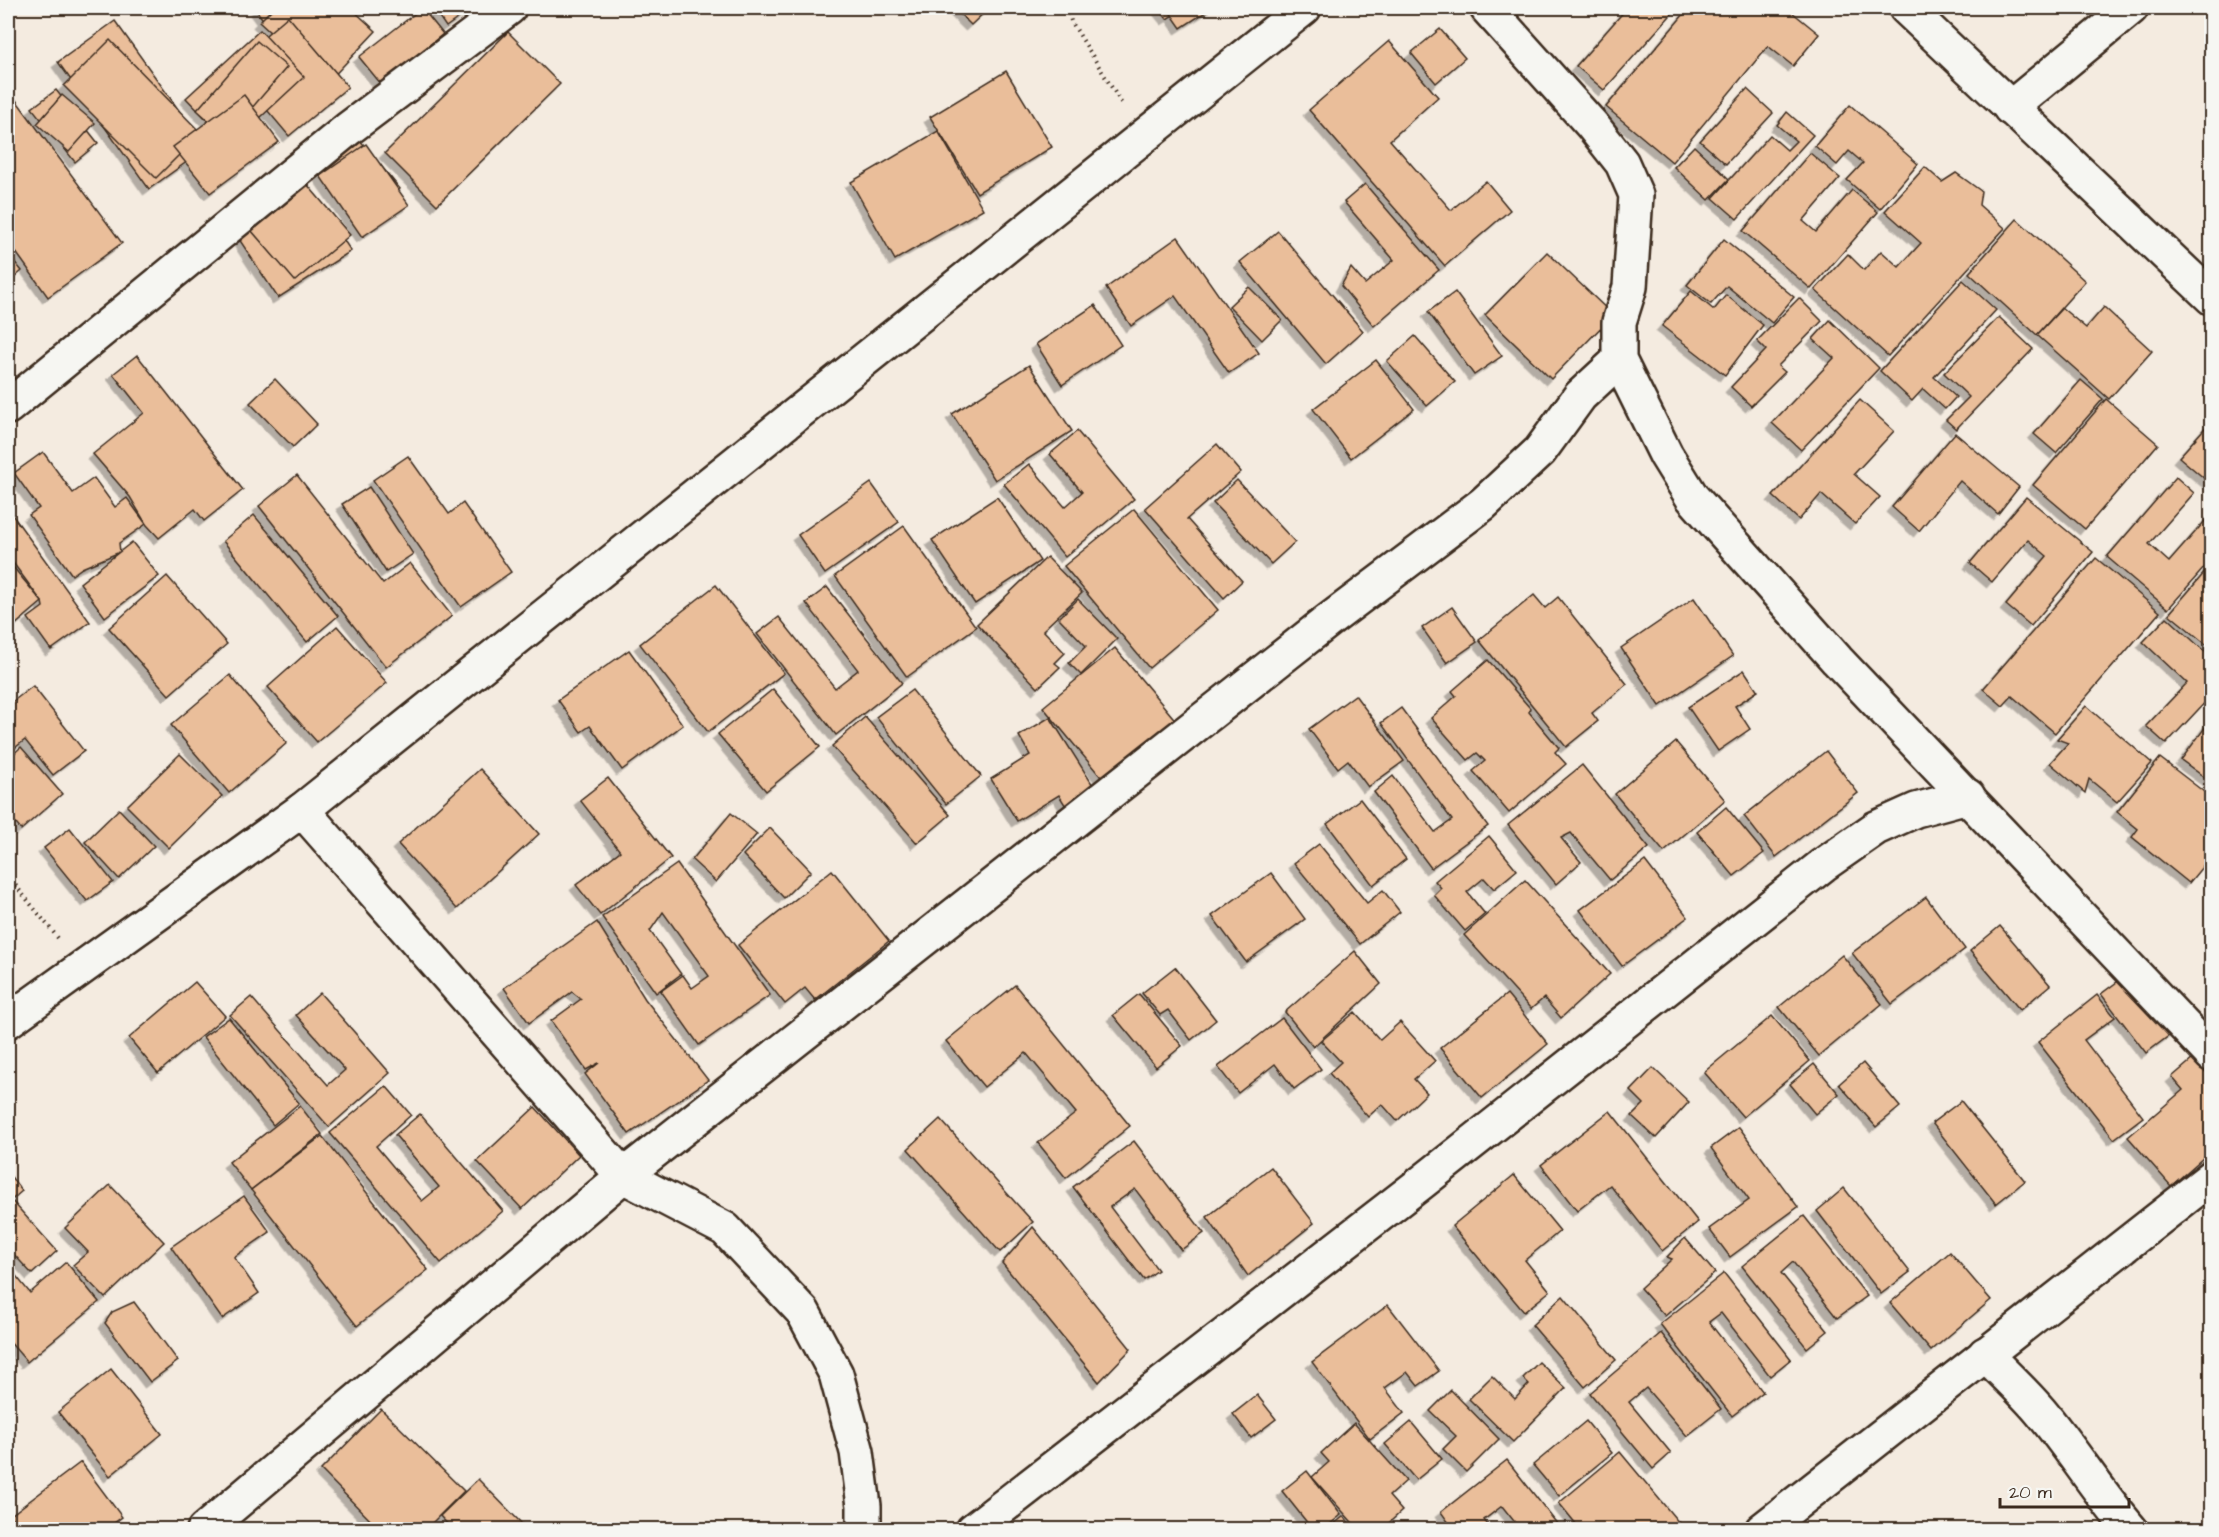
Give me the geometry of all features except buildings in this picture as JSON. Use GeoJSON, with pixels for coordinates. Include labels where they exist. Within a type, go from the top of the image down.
{"type":"FeatureCollection","features":[{"type":"Feature","properties":{"kind":"street"},"geometry":{"type":"LineString","coordinates":[[8,407],[348,129],[509,8]]}},
{"type":"Feature","properties":{"kind":"street"},"geometry":{"type":"LineString","coordinates":[[8,1021],[302,810],[1304,8]]}},
{"type":"Feature","properties":{"kind":"street"},"geometry":{"type":"LineString","coordinates":[[1487,8],[1622,163],[1636,195],[1630,287],[1618,322],[1619,360],[1666,455],[1692,497],[1837,660],[2211,1055]]}},
{"type":"Feature","properties":{"kind":"street"},"geometry":{"type":"LineString","coordinates":[[1906,8],[2211,298]]}},
{"type":"Feature","properties":{"kind":"street"},"geometry":{"type":"LineString","coordinates":[[2010,108],[2131,8]]}},
{"type":"Feature","properties":{"kind":"street"},"geometry":{"type":"LineString","coordinates":[[204,1530],[622,1176],[1319,628],[1483,504],[1540,451],[1580,396],[1619,360]]}},
{"type":"Feature","properties":{"kind":"street"},"geometry":{"type":"LineString","coordinates":[[973,1530],[1448,1161],[1823,865],[1876,828],[1916,810],[1968,796]]}},
{"type":"Feature","properties":{"kind":"street"},"geometry":{"type":"LineString","coordinates":[[302,810],[622,1176],[725,1229],[803,1312],[836,1374],[857,1452],[864,1506],[864,1530]]}},
{"type":"Feature","properties":{"kind":"street"},"geometry":{"type":"LineString","coordinates":[[1762,1530],[2211,1177]]}},
{"type":"Feature","properties":{"kind":"street"},"geometry":{"type":"LineString","coordinates":[[1985,1354],[2040,1411],[2086,1470],[2109,1505],[2131,1530]]}},
{"type":"Feature","properties":{"kind":"path"},"geometry":{"type":"LineString","coordinates":[[1067,8],[1071,21],[1142,136]]}},
{"type":"Feature","properties":{"kind":"path"},"geometry":{"type":"LineString","coordinates":[[8,876],[81,967]]}}]}
